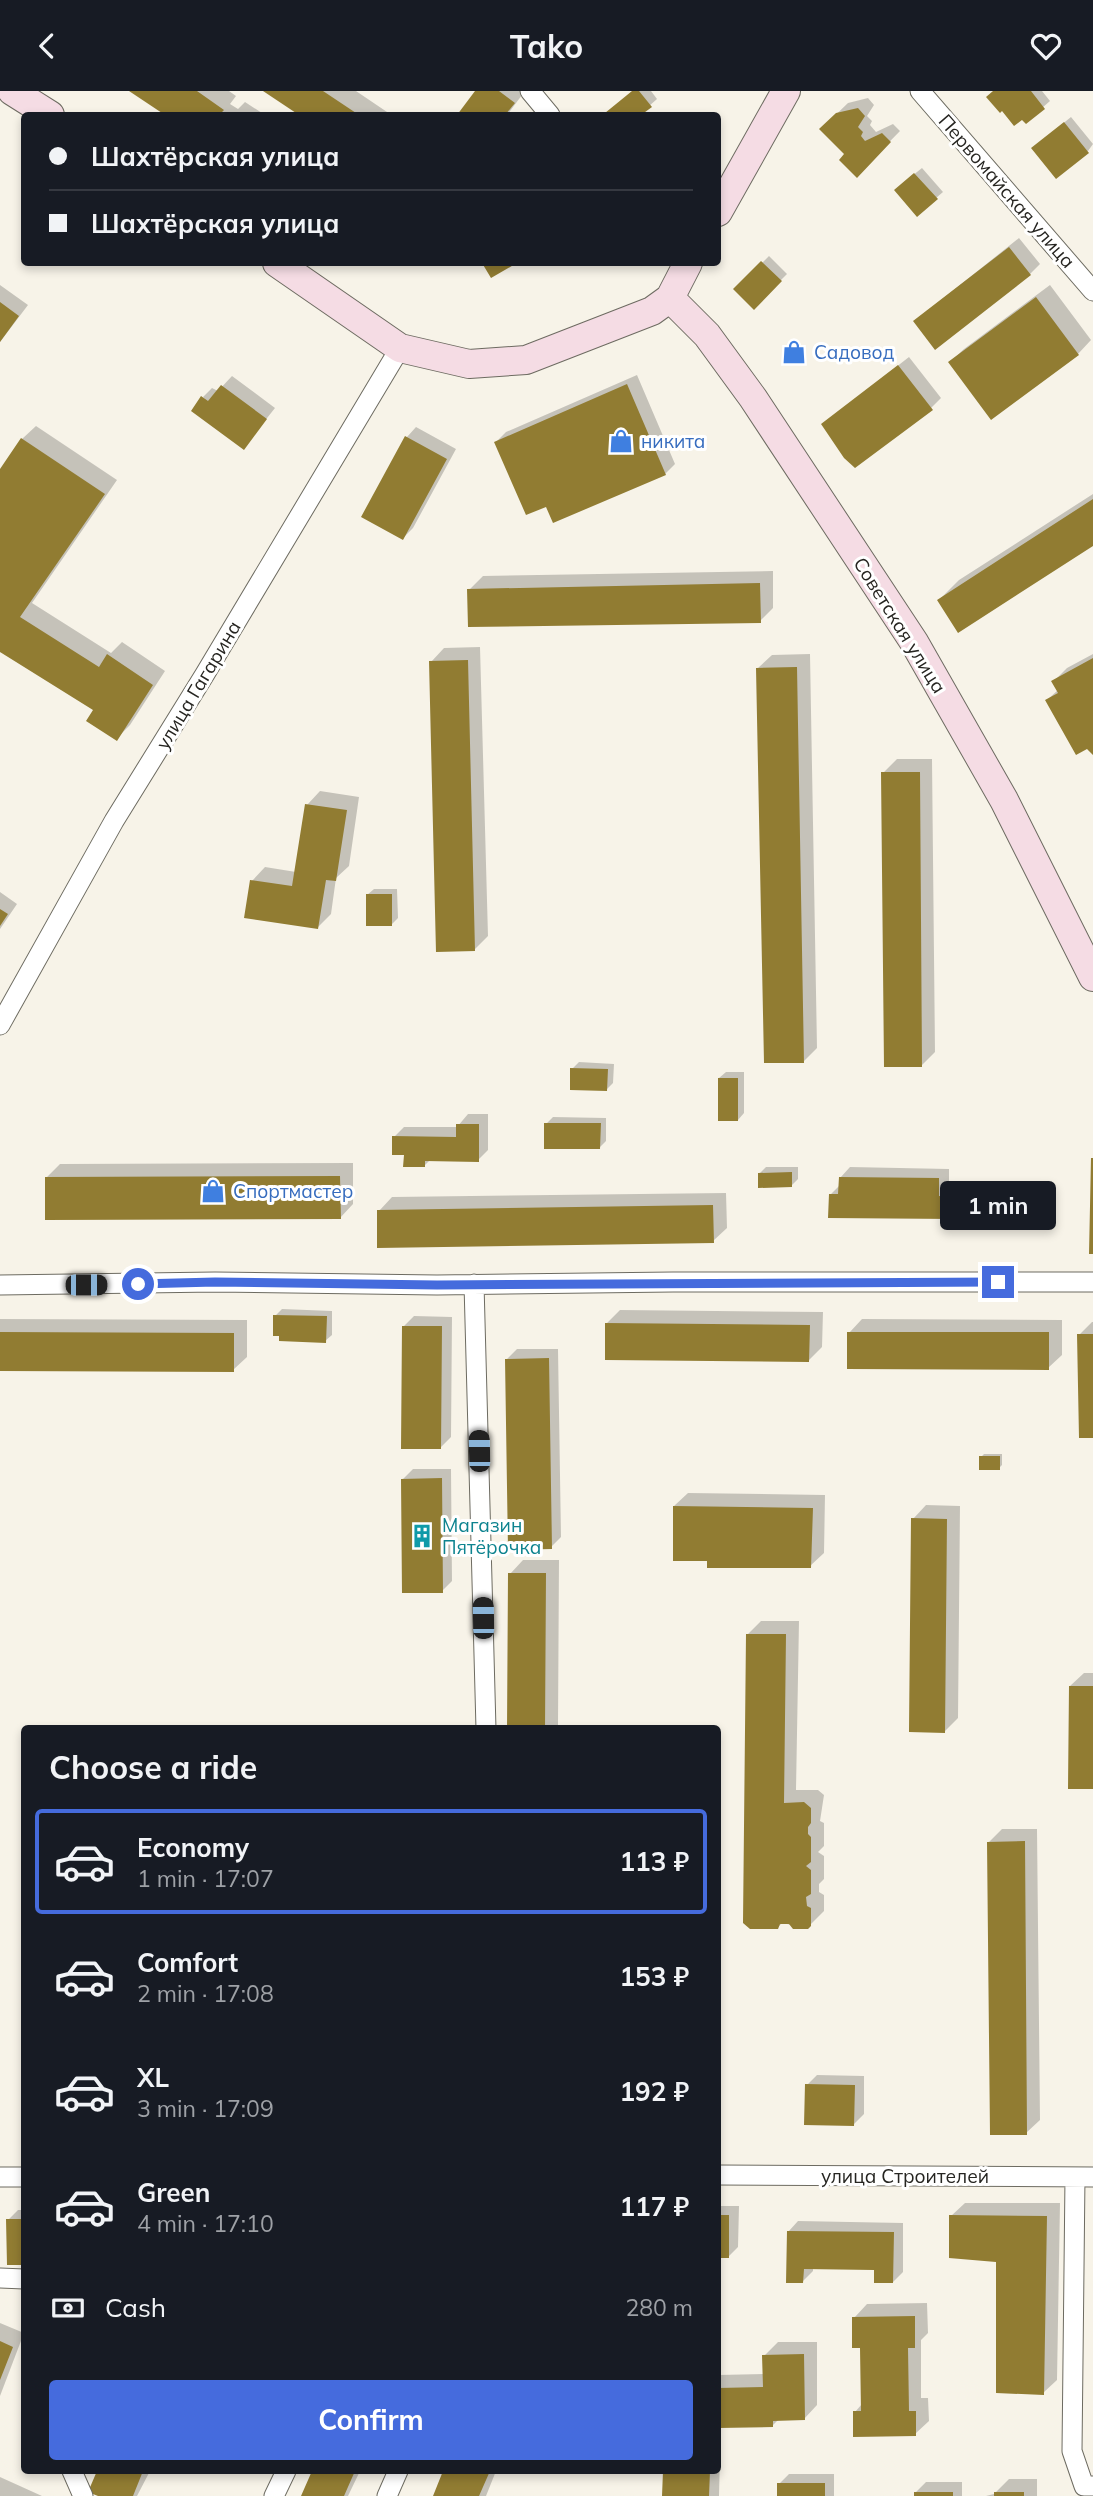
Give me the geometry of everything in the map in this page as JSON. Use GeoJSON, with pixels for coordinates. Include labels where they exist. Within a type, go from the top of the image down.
{"type":"FeatureCollection","features":[{"type":"Feature","properties":{"kind":"main road"},"geometry":{"type":"LineString","coordinates":[[12,91],[45,112]]}},
{"type":"Feature","properties":{"kind":"main road"},"geometry":{"type":"LineString","coordinates":[[721,207],[786,91]]}},
{"type":"Feature","properties":{"kind":"main road"},"geometry":{"type":"LineString","coordinates":[[281,266],[400,348]]}},
{"type":"Feature","properties":{"kind":"main road","name":"Советская улица"},"geometry":{"type":"LineString","coordinates":[[400,348],[468,364],[526,360],[652,311],[677,275],[707,335],[753,398],[914,642],[1004,800],[1093,977]]}},
{"type":"Feature","properties":{"kind":"street"},"geometry":{"type":"LineString","coordinates":[[530,91],[548,112]]}},
{"type":"Feature","properties":{"kind":"street","name":"Первомайская улица"},"geometry":{"type":"LineString","coordinates":[[920,91],[1093,291]]}},
{"type":"Feature","properties":{"kind":"street","name":"улица Гагарина"},"geometry":{"type":"LineString","coordinates":[[0,1025],[114,821],[400,348]]}},
{"type":"Feature","properties":{"kind":"street"},"geometry":{"type":"LineString","coordinates":[[0,1285],[215,1282],[1093,1282]]}},
{"type":"Feature","properties":{"kind":"street"},"geometry":{"type":"LineString","coordinates":[[474,1284],[486,1725]]}},
{"type":"Feature","properties":{"kind":"street","name":"улица Строителей"},"geometry":{"type":"LineString","coordinates":[[721,2175],[1084,2177]]}},
{"type":"Feature","properties":{"kind":"street"},"geometry":{"type":"LineString","coordinates":[[0,2177],[21,2177]]}},
{"type":"Feature","properties":{"kind":"street"},"geometry":{"type":"LineString","coordinates":[[1084,2177],[1072,2451],[1084,2486],[1093,2486]]}},
{"type":"Feature","properties":{"kind":"street"},"geometry":{"type":"LineString","coordinates":[[0,2278],[21,2279]]}},
{"type":"Feature","properties":{"kind":"street"},"geometry":{"type":"LineString","coordinates":[[73,2474],[83,2496]]}},
{"type":"Feature","properties":{"kind":"street"},"geometry":{"type":"LineString","coordinates":[[274,2496],[285,2474]]}},
{"type":"Feature","properties":{"kind":"street"},"geometry":{"type":"LineString","coordinates":[[387,2496],[397,2474]]}},
{"type":"Feature","properties":{"kind":"building"},"geometry":{"type":"Polygon","coordinates":[[[129,91],[197,91],[224,110],[222,112],[160,112],[129,91]]]}},
{"type":"Feature","properties":{"kind":"building"},"geometry":{"type":"Polygon","coordinates":[[[263,91],[323,91],[354,112],[294,112],[263,91]]]}},
{"type":"Feature","properties":{"kind":"building"},"geometry":{"type":"Polygon","coordinates":[[[475,91],[499,91],[515,103],[508,112],[459,112],[475,91]]]}},
{"type":"Feature","properties":{"kind":"building"},"geometry":{"type":"Polygon","coordinates":[[[632,91],[639,91],[652,107],[645,112],[606,112],[632,91]]]}},
{"type":"Feature","properties":{"kind":"building"},"geometry":{"type":"Polygon","coordinates":[[[993,91],[1031,91],[1045,109],[1026,124],[1022,120],[1014,126],[986,97],[993,91]]]}},
{"type":"Feature","properties":{"kind":"building"},"geometry":{"type":"Polygon","coordinates":[[[858,108],[865,116],[858,127],[863,132],[861,136],[865,141],[882,133],[891,142],[857,178],[839,160],[844,154],[819,129],[836,113],[858,108]]]}},
{"type":"Feature","properties":{"kind":"building"},"geometry":{"type":"Polygon","coordinates":[[[1064,122],[1089,153],[1056,179],[1031,148],[1064,122]]]}},
{"type":"Feature","properties":{"kind":"building"},"geometry":{"type":"Polygon","coordinates":[[[914,173],[938,199],[917,217],[894,190],[914,173]]]}},
{"type":"Feature","properties":{"kind":"building"},"geometry":{"type":"Polygon","coordinates":[[[1009,247],[1031,275],[935,350],[913,321],[1009,247]]]}},
{"type":"Feature","properties":{"kind":"building"},"geometry":{"type":"Polygon","coordinates":[[[761,261],[782,281],[754,310],[733,289],[761,261]]]}},
{"type":"Feature","properties":{"kind":"building"},"geometry":{"type":"Polygon","coordinates":[[[484,266],[512,266],[491,278],[484,266]]]}},
{"type":"Feature","properties":{"kind":"building"},"geometry":{"type":"Polygon","coordinates":[[[1036,297],[1079,355],[991,420],[948,362],[1036,297]]]}},
{"type":"Feature","properties":{"kind":"building"},"geometry":{"type":"Polygon","coordinates":[[[0,302],[19,316],[0,342],[0,302]]]}},
{"type":"Feature","properties":{"kind":"building"},"geometry":{"type":"Polygon","coordinates":[[[898,365],[933,410],[855,468],[844,458],[821,424],[898,365]]]}},
{"type":"Feature","properties":{"kind":"building"},"geometry":{"type":"Polygon","coordinates":[[[627,384],[666,475],[553,523],[546,507],[526,515],[494,442],[627,384]]]}},
{"type":"Feature","properties":{"kind":"building"},"geometry":{"type":"Polygon","coordinates":[[[221,385],[267,419],[244,450],[191,411],[201,396],[208,401],[221,385]]]}},
{"type":"Feature","properties":{"kind":"building"},"geometry":{"type":"Polygon","coordinates":[[[405,436],[447,459],[403,540],[361,517],[405,436]]]}},
{"type":"Feature","properties":{"kind":"building"},"geometry":{"type":"Polygon","coordinates":[[[21,438],[105,494],[20,617],[99,667],[107,654],[153,685],[117,741],[86,721],[93,710],[0,652],[0,469],[21,438]]]}},
{"type":"Feature","properties":{"kind":"building"},"geometry":{"type":"Polygon","coordinates":[[[1093,499],[1093,546],[958,633],[937,600],[1093,499]]]}},
{"type":"Feature","properties":{"kind":"building"},"geometry":{"type":"Polygon","coordinates":[[[760,583],[761,623],[468,627],[467,589],[760,583]]]}},
{"type":"Feature","properties":{"kind":"building"},"geometry":{"type":"Polygon","coordinates":[[[1093,658],[1093,755],[1087,749],[1076,755],[1045,700],[1058,693],[1051,681],[1093,658]]]}},
{"type":"Feature","properties":{"kind":"building"},"geometry":{"type":"Polygon","coordinates":[[[468,660],[475,951],[436,952],[429,661],[468,660]]]}},
{"type":"Feature","properties":{"kind":"building"},"geometry":{"type":"Polygon","coordinates":[[[797,667],[804,1063],[764,1063],[756,668],[797,667]]]}},
{"type":"Feature","properties":{"kind":"building"},"geometry":{"type":"Polygon","coordinates":[[[881,772],[920,772],[922,1067],[884,1067],[881,772]]]}},
{"type":"Feature","properties":{"kind":"building"},"geometry":{"type":"Polygon","coordinates":[[[305,804],[347,810],[336,881],[326,880],[318,929],[244,918],[250,880],[292,886],[305,804]]]}},
{"type":"Feature","properties":{"kind":"building"},"geometry":{"type":"Polygon","coordinates":[[[366,894],[392,894],[392,926],[366,926],[366,894]]]}},
{"type":"Feature","properties":{"kind":"building"},"geometry":{"type":"Polygon","coordinates":[[[0,909],[8,914],[0,926],[0,909]]]}},
{"type":"Feature","properties":{"kind":"building"},"geometry":{"type":"Polygon","coordinates":[[[570,1068],[608,1069],[607,1091],[570,1090],[570,1068]]]}},
{"type":"Feature","properties":{"kind":"building"},"geometry":{"type":"Polygon","coordinates":[[[718,1078],[738,1078],[738,1121],[718,1121],[718,1078]]]}},
{"type":"Feature","properties":{"kind":"building"},"geometry":{"type":"Polygon","coordinates":[[[544,1123],[601,1123],[600,1149],[544,1149],[544,1123]]]}},
{"type":"Feature","properties":{"kind":"building"},"geometry":{"type":"Polygon","coordinates":[[[456,1124],[479,1124],[479,1162],[425,1161],[425,1167],[403,1167],[404,1155],[392,1155],[392,1136],[456,1137],[456,1124]]]}},
{"type":"Feature","properties":{"kind":"building"},"geometry":{"type":"Polygon","coordinates":[[[1091,1158],[1093,1254],[1089,1254],[1091,1158]]]}},
{"type":"Feature","properties":{"kind":"building"},"geometry":{"type":"Polygon","coordinates":[[[792,1172],[792,1187],[758,1188],[758,1173],[792,1172]]]}},
{"type":"Feature","properties":{"kind":"building"},"geometry":{"type":"Polygon","coordinates":[[[340,1176],[341,1219],[45,1220],[45,1177],[340,1176]]]}},
{"type":"Feature","properties":{"kind":"building"},"geometry":{"type":"Polygon","coordinates":[[[839,1177],[939,1178],[939,1196],[954,1197],[954,1219],[828,1218],[829,1194],[838,1194],[839,1177]]]}},
{"type":"Feature","properties":{"kind":"building"},"geometry":{"type":"Polygon","coordinates":[[[713,1205],[714,1243],[377,1248],[377,1210],[713,1205]]]}},
{"type":"Feature","properties":{"kind":"building"},"geometry":{"type":"Polygon","coordinates":[[[273,1315],[327,1316],[326,1343],[279,1341],[279,1336],[273,1336],[273,1315]]]}},
{"type":"Feature","properties":{"kind":"building"},"geometry":{"type":"Polygon","coordinates":[[[605,1323],[810,1325],[809,1362],[605,1360],[605,1323]]]}},
{"type":"Feature","properties":{"kind":"building"},"geometry":{"type":"Polygon","coordinates":[[[402,1326],[442,1326],[441,1449],[401,1449],[402,1326]]]}},
{"type":"Feature","properties":{"kind":"building"},"geometry":{"type":"Polygon","coordinates":[[[0,1332],[234,1333],[234,1372],[0,1371],[0,1332]]]}},
{"type":"Feature","properties":{"kind":"building"},"geometry":{"type":"Polygon","coordinates":[[[847,1332],[1049,1332],[1049,1370],[847,1369],[847,1332]]]}},
{"type":"Feature","properties":{"kind":"building"},"geometry":{"type":"Polygon","coordinates":[[[1077,1334],[1093,1334],[1093,1438],[1079,1438],[1077,1334]]]}},
{"type":"Feature","properties":{"kind":"building"},"geometry":{"type":"Polygon","coordinates":[[[549,1358],[552,1549],[508,1550],[505,1359],[549,1358]]]}},
{"type":"Feature","properties":{"kind":"building"},"geometry":{"type":"Polygon","coordinates":[[[979,1456],[1000,1456],[1000,1470],[979,1470],[979,1456]]]}},
{"type":"Feature","properties":{"kind":"building","name":"Магазин Пятёрочка"},"geometry":{"type":"Polygon","coordinates":[[[442,1478],[443,1593],[402,1593],[401,1479],[442,1478]]]}},
{"type":"Feature","properties":{"kind":"building"},"geometry":{"type":"Polygon","coordinates":[[[673,1506],[813,1508],[811,1568],[707,1568],[707,1561],[673,1561],[673,1506]]]}},
{"type":"Feature","properties":{"kind":"building"},"geometry":{"type":"Polygon","coordinates":[[[911,1518],[947,1519],[945,1733],[909,1732],[911,1518]]]}},
{"type":"Feature","properties":{"kind":"building"},"geometry":{"type":"Polygon","coordinates":[[[508,1573],[546,1573],[545,1725],[507,1725],[508,1573]]]}},
{"type":"Feature","properties":{"kind":"building"},"geometry":{"type":"Polygon","coordinates":[[[746,1634],[786,1634],[784,1803],[804,1802],[811,1808],[808,1834],[811,1837],[811,1862],[806,1866],[811,1870],[811,1894],[806,1897],[807,1906],[811,1908],[811,1926],[808,1929],[793,1929],[789,1924],[780,1924],[778,1929],[750,1929],[743,1923],[746,1634]]]}},
{"type":"Feature","properties":{"kind":"building"},"geometry":{"type":"Polygon","coordinates":[[[1069,1686],[1093,1686],[1093,1789],[1068,1789],[1069,1686]]]}},
{"type":"Feature","properties":{"kind":"building"},"geometry":{"type":"Polygon","coordinates":[[[1025,1841],[1027,2135],[990,2135],[987,1842],[1025,1841]]]}},
{"type":"Feature","properties":{"kind":"building"},"geometry":{"type":"Polygon","coordinates":[[[805,2084],[855,2085],[854,2126],[804,2125],[805,2084]]]}},
{"type":"Feature","properties":{"kind":"building"},"geometry":{"type":"Polygon","coordinates":[[[721,2215],[729,2215],[729,2258],[721,2258],[721,2215]]]}},
{"type":"Feature","properties":{"kind":"building"},"geometry":{"type":"Polygon","coordinates":[[[949,2215],[1047,2216],[1044,2395],[996,2393],[996,2262],[949,2258],[949,2215]]]}},
{"type":"Feature","properties":{"kind":"building"},"geometry":{"type":"Polygon","coordinates":[[[6,2219],[21,2219],[21,2265],[7,2265],[6,2219]]]}},
{"type":"Feature","properties":{"kind":"building"},"geometry":{"type":"Polygon","coordinates":[[[787,2231],[894,2232],[893,2283],[874,2283],[874,2270],[804,2269],[803,2283],[786,2283],[787,2231]]]}},
{"type":"Feature","properties":{"kind":"building"},"geometry":{"type":"Polygon","coordinates":[[[915,2316],[915,2348],[908,2348],[909,2411],[916,2411],[916,2436],[853,2437],[853,2411],[861,2411],[860,2348],[852,2348],[852,2317],[915,2316]]]}},
{"type":"Feature","properties":{"kind":"building"},"geometry":{"type":"Polygon","coordinates":[[[0,2341],[13,2347],[0,2380],[0,2341]]]}},
{"type":"Feature","properties":{"kind":"building"},"geometry":{"type":"Polygon","coordinates":[[[804,2354],[805,2420],[773,2421],[773,2427],[721,2428],[721,2388],[763,2387],[762,2355],[804,2354]]]}},
{"type":"Feature","properties":{"kind":"building"},"geometry":{"type":"Polygon","coordinates":[[[96,2474],[142,2474],[133,2496],[98,2496],[88,2492],[96,2474]]]}},
{"type":"Feature","properties":{"kind":"building"},"geometry":{"type":"Polygon","coordinates":[[[311,2474],[354,2474],[344,2496],[301,2496],[311,2474]]]}},
{"type":"Feature","properties":{"kind":"building"},"geometry":{"type":"Polygon","coordinates":[[[442,2474],[489,2474],[479,2496],[433,2496],[442,2474]]]}},
{"type":"Feature","properties":{"kind":"building"},"geometry":{"type":"Polygon","coordinates":[[[663,2474],[710,2474],[709,2496],[662,2496],[663,2474]]]}},
{"type":"Feature","properties":{"kind":"building"},"geometry":{"type":"Polygon","coordinates":[[[777,2483],[825,2483],[825,2496],[777,2496],[777,2483]]]}},
{"type":"Feature","properties":{"kind":"building"},"geometry":{"type":"Polygon","coordinates":[[[914,2492],[953,2492],[953,2496],[914,2496],[914,2492]]]}},
{"type":"Feature","properties":{"kind":"building"},"geometry":{"type":"Polygon","coordinates":[[[994,2492],[1024,2492],[1024,2496],[994,2496],[994,2492]]]}},
{"type":"Feature","properties":{"kind":"place","name":"Садовод"},"geometry":{"type":"Point","coordinates":[794,352]}},
{"type":"Feature","properties":{"kind":"place","name":"никита"},"geometry":{"type":"Point","coordinates":[621,441]}},
{"type":"Feature","properties":{"kind":"place","name":"Спортмастер"},"geometry":{"type":"Point","coordinates":[213,1191]}},
{"type":"Feature","properties":{"kind":"place","name":"Магазин Пятёрочка"},"geometry":{"type":"Point","coordinates":[422,1536]}},
{"type":"Feature","properties":{"kind":"route"},"geometry":{"type":"LineString","coordinates":[[138,1284],[998,1282]]}}]}
